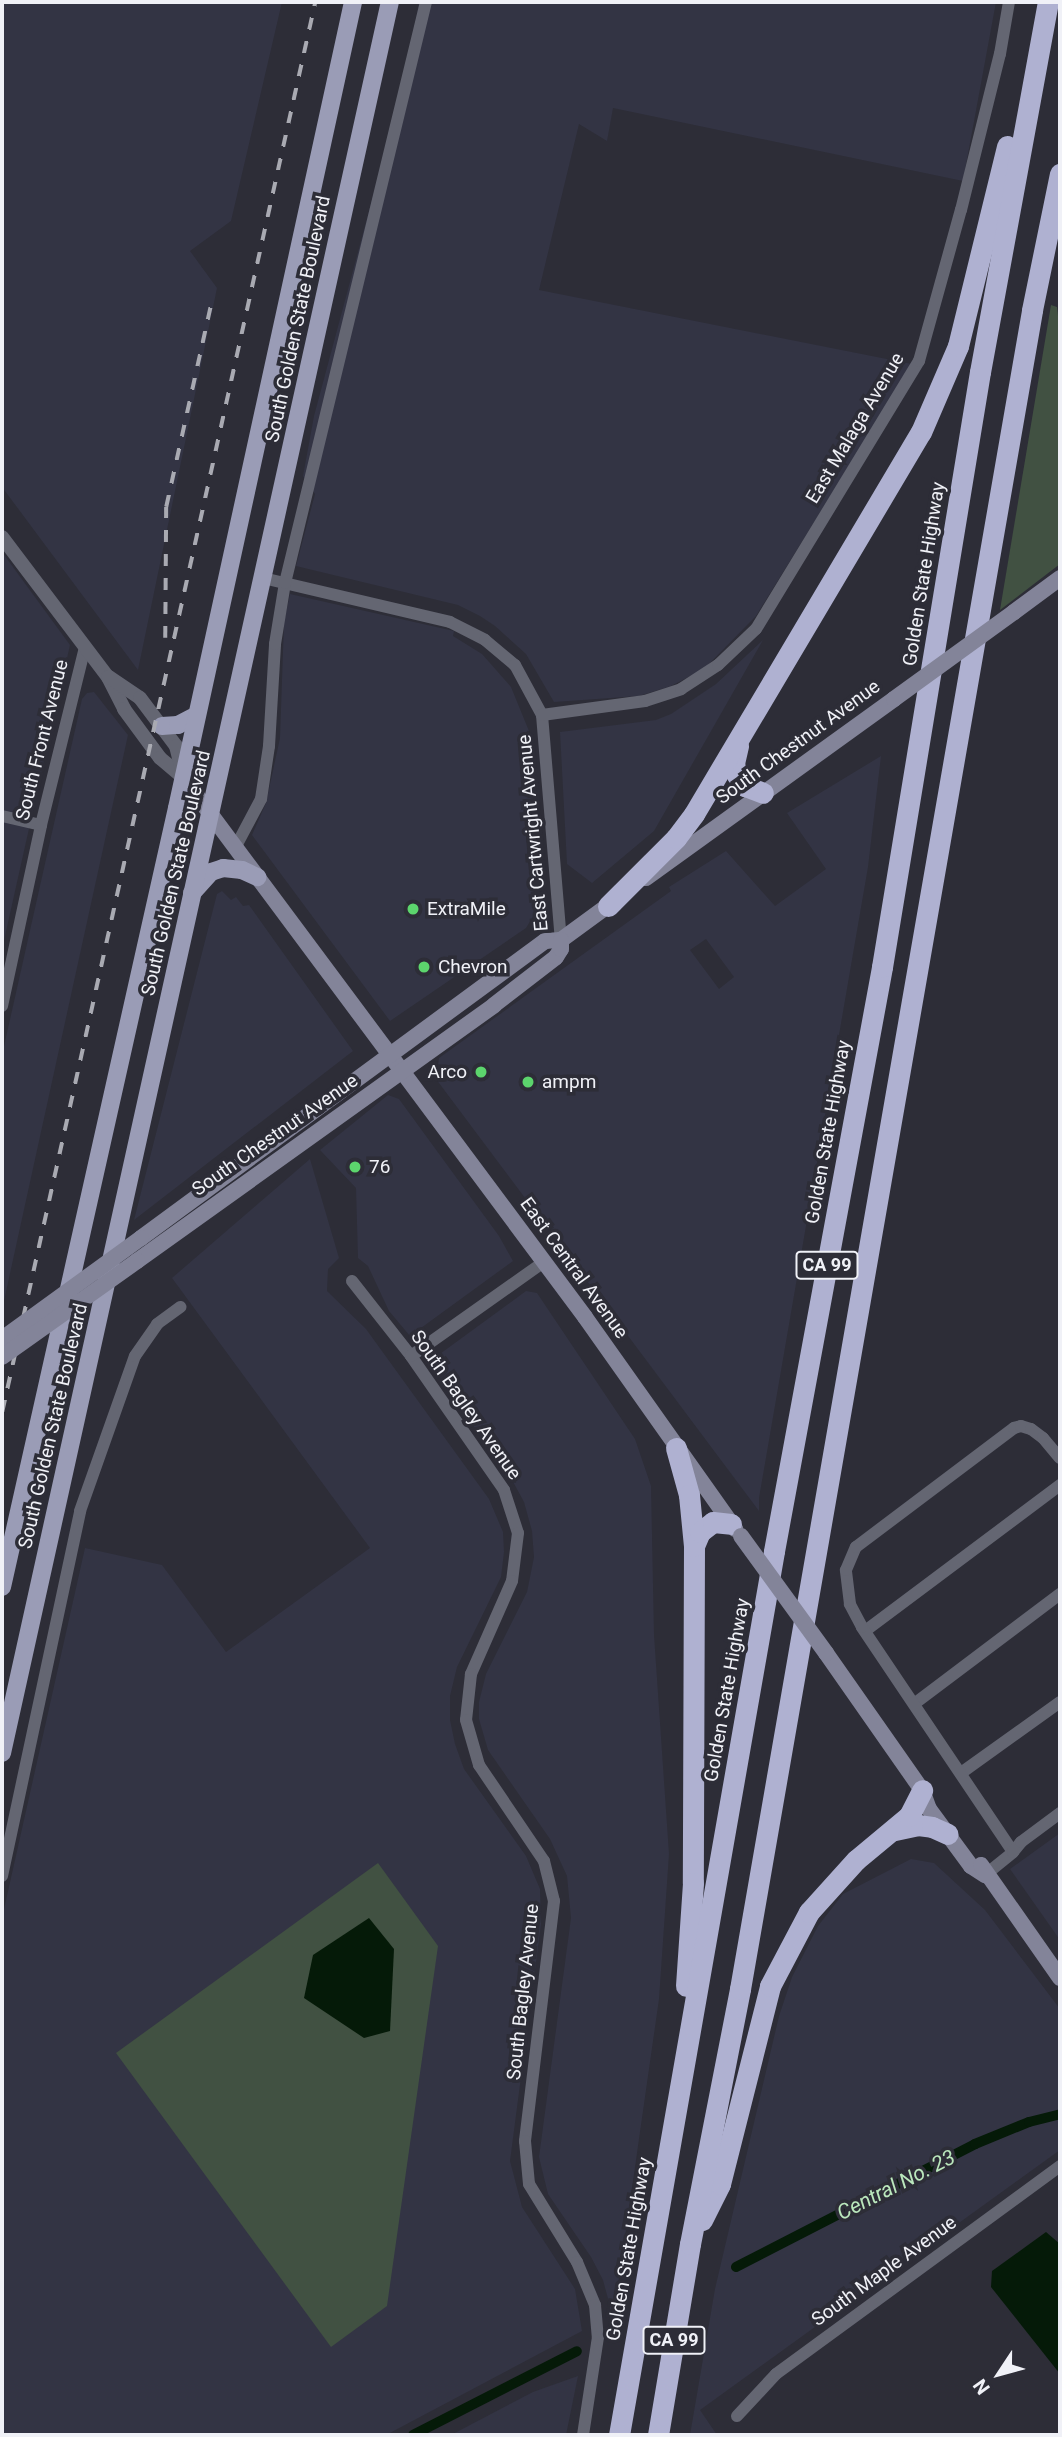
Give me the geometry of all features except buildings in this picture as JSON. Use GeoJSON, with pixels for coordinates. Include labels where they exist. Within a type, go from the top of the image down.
{"type":"FeatureCollection","features":[{"type":"Feature","properties":{"kind":"highway","name":"Golden State Highway"},"geometry":{"type":"LineString","coordinates":[[619,2435],[882,967],[980,372],[1048,2]]}},
{"type":"Feature","properties":{"kind":"highway"},"geometry":{"type":"LineString","coordinates":[[608,906],[680,832],[741,738],[921,432],[946,377],[966,314],[1011,131],[1030,93]]}},
{"type":"Feature","properties":{"kind":"highway","name":"CA 99"},"geometry":{"type":"LineString","coordinates":[[658,2435],[690,2244],[740,1989],[1032,310],[1060,174]]}},
{"type":"Feature","properties":{"kind":"highway"},"geometry":{"type":"LineString","coordinates":[[741,738],[734,769],[745,786],[763,793]]}},
{"type":"Feature","properties":{"kind":"highway"},"geometry":{"type":"LineString","coordinates":[[676,1448],[689,1494],[694,1546],[693,1883],[678,2097]]}},
{"type":"Feature","properties":{"kind":"highway"},"geometry":{"type":"LineString","coordinates":[[694,1546],[700,1532],[713,1522],[736,1530]]}},
{"type":"Feature","properties":{"kind":"highway"},"geometry":{"type":"LineString","coordinates":[[690,2244],[720,2184],[770,1986],[809,1912],[856,1860],[909,1816],[922,1790]]}},
{"type":"Feature","properties":{"kind":"highway"},"geometry":{"type":"LineString","coordinates":[[895,1830],[918,1825],[948,1835]]}},
{"type":"Feature","properties":{"kind":"main road","name":"South Golden State Boulevard"},"geometry":{"type":"LineString","coordinates":[[2,1587],[353,2]]}},
{"type":"Feature","properties":{"kind":"main road","name":"South Golden State Boulevard"},"geometry":{"type":"LineString","coordinates":[[2,1753],[390,2]]}},
{"type":"Feature","properties":{"kind":"main road","name":"South Chestnut Avenue"},"geometry":{"type":"LineString","coordinates":[[2,1339],[545,941],[561,940],[1060,578]]}},
{"type":"Feature","properties":{"kind":"main road"},"geometry":{"type":"LineString","coordinates":[[162,726],[178,725],[195,716]]}},
{"type":"Feature","properties":{"kind":"main road","name":"East Central Avenue"},"geometry":{"type":"LineString","coordinates":[[183,777],[544,1262],[826,1653],[922,1790],[929,1809],[971,1866],[985,1875]]}},
{"type":"Feature","properties":{"kind":"main road"},"geometry":{"type":"LineString","coordinates":[[192,893],[211,873],[223,868],[242,870],[257,877]]}},
{"type":"Feature","properties":{"kind":"main road","name":"South Chestnut Avenue"},"geometry":{"type":"LineString","coordinates":[[2,1357],[556,957],[561,949],[561,940]]}},
{"type":"Feature","properties":{"kind":"main road","name":"East Central Avenue"},"geometry":{"type":"LineString","coordinates":[[922,1790],[940,1805],[979,1860],[985,1875],[1060,1978]]}},
{"type":"Feature","properties":{"kind":"street"},"geometry":{"type":"LineString","coordinates":[[235,848],[261,799],[275,644],[285,583],[426,2]]}},
{"type":"Feature","properties":{"kind":"street","name":"East Malaga Avenue"},"geometry":{"type":"LineString","coordinates":[[542,715],[645,701],[681,688],[718,665],[756,629],[919,361],[1000,54],[1009,2]]}},
{"type":"Feature","properties":{"kind":"street","name":"East Central Avenue"},"geometry":{"type":"LineString","coordinates":[[2,537],[108,677],[124,709],[160,758],[183,777]]}},
{"type":"Feature","properties":{"kind":"street","name":"East Cartwright Avenue"},"geometry":{"type":"LineString","coordinates":[[263,578],[450,622],[485,639],[515,665],[542,715],[561,940]]}},
{"type":"Feature","properties":{"kind":"street","name":"South Front Avenue"},"geometry":{"type":"LineString","coordinates":[[2,1006],[41,825],[85,647]]}},
{"type":"Feature","properties":{"kind":"street","name":"East Central Avenue"},"geometry":{"type":"LineString","coordinates":[[108,677],[140,698],[162,726],[176,746],[183,777]]}},
{"type":"Feature","properties":{"kind":"street"},"geometry":{"type":"LineString","coordinates":[[2,817],[41,825]]}},
{"type":"Feature","properties":{"kind":"street"},"geometry":{"type":"LineString","coordinates":[[411,1356],[544,1262]]}},
{"type":"Feature","properties":{"kind":"street","name":"South Bagley Avenue"},"geometry":{"type":"LineString","coordinates":[[352,1281],[411,1356],[504,1490],[518,1533],[512,1581],[471,1674],[466,1720],[479,1765],[544,1861],[554,1901],[525,2141],[529,2184],[577,2262],[596,2305],[598,2337],[583,2435]]}},
{"type":"Feature","properties":{"kind":"street"},"geometry":{"type":"LineString","coordinates":[[2,1876],[79,1511],[135,1356],[157,1324],[180,1307]]}},
{"type":"Feature","properties":{"kind":"street"},"geometry":{"type":"LineString","coordinates":[[1013,1853],[865,1631],[850,1604],[846,1570],[856,1547],[1014,1428],[1021,1426],[1031,1429],[1060,1458]]}},
{"type":"Feature","properties":{"kind":"street"},"geometry":{"type":"LineString","coordinates":[[865,1631],[1060,1485]]}},
{"type":"Feature","properties":{"kind":"street"},"geometry":{"type":"LineString","coordinates":[[914,1704],[1060,1594]]}},
{"type":"Feature","properties":{"kind":"street"},"geometry":{"type":"LineString","coordinates":[[961,1773],[1060,1702]]}},
{"type":"Feature","properties":{"kind":"street"},"geometry":{"type":"LineString","coordinates":[[985,1875],[1013,1853],[1021,1842],[1060,1814]]}},
{"type":"Feature","properties":{"kind":"street","name":"South Maple Avenue"},"geometry":{"type":"LineString","coordinates":[[737,2416],[776,2374],[1060,2166]]}},
{"type":"Feature","properties":{"kind":"shaded area"},"geometry":{"type":"Polygon","coordinates":[[[2,2],[282,2],[231,221],[190,251],[217,288],[138,670],[2,487],[2,2]]]}},
{"type":"Feature","properties":{"kind":"shaded area"},"geometry":{"type":"Polygon","coordinates":[[[419,2],[996,2],[963,181],[613,108],[607,141],[579,124],[539,290],[912,364],[756,616],[704,669],[671,686],[639,696],[554,702],[526,654],[480,616],[458,605],[296,566],[315,494],[303,476],[314,416],[406,73],[419,2]]]}},
{"type":"Feature","properties":{"kind":"shaded area"},"geometry":{"type":"Polygon","coordinates":[[[1051,305],[1057,307],[1060,332],[1060,564],[1000,610],[1051,305]]]}},
{"type":"Feature","properties":{"kind":"shaded area"},"geometry":{"type":"Polygon","coordinates":[[[2,552],[70,645],[3,945],[2,945],[2,552]]]}},
{"type":"Feature","properties":{"kind":"shaded area"},"geometry":{"type":"Polygon","coordinates":[[[290,594],[454,631],[453,636],[482,654],[511,687],[529,731],[540,905],[526,928],[390,1021],[252,835],[266,803],[280,738],[284,622],[290,594]]]}},
{"type":"Feature","properties":{"kind":"shaded area"},"geometry":{"type":"Polygon","coordinates":[[[763,640],[654,831],[592,883],[567,864],[560,732],[656,720],[671,714],[716,684],[763,640]]]}},
{"type":"Feature","properties":{"kind":"shaded area"},"geometry":{"type":"Polygon","coordinates":[[[94,692],[128,735],[2,1310],[2,1055],[82,699],[87,693],[94,692]]]}},
{"type":"Feature","properties":{"kind":"shaded area"},"geometry":{"type":"Polygon","coordinates":[[[881,756],[868,867],[759,1498],[759,1511],[436,1079],[439,1058],[671,891],[669,887],[726,851],[775,906],[826,869],[787,813],[881,756]],[[706,939],[690,950],[719,989],[734,977],[706,939]]]}},
{"type":"Feature","properties":{"kind":"shaded area"},"geometry":{"type":"Polygon","coordinates":[[[222,891],[231,900],[236,897],[243,906],[249,905],[353,1051],[134,1220],[217,894],[222,891]]]}},
{"type":"Feature","properties":{"kind":"shaded area"},"geometry":{"type":"Polygon","coordinates":[[[388,1095],[399,1099],[499,1236],[513,1261],[410,1336],[389,1311],[368,1266],[358,1258],[356,1188],[320,1150],[388,1095]]]}},
{"type":"Feature","properties":{"kind":"shaded area"},"geometry":{"type":"Polygon","coordinates":[[[310,1159],[339,1258],[328,1269],[327,1291],[366,1329],[489,1499],[503,1532],[501,1577],[457,1667],[450,1696],[450,1720],[464,1769],[526,1856],[540,1889],[541,1924],[510,2161],[522,2207],[575,2289],[582,2331],[386,2435],[2,2435],[2,1918],[85,1548],[162,1565],[226,1652],[370,1548],[172,1278],[310,1159]]]}},
{"type":"Feature","properties":{"kind":"shaded area"},"geometry":{"type":"Polygon","coordinates":[[[526,1291],[537,1293],[635,1439],[651,1486],[654,1635],[669,1854],[659,1999],[611,2335],[610,2306],[603,2280],[591,2257],[548,2194],[539,2157],[571,1918],[567,1876],[550,1839],[488,1750],[479,1719],[479,1702],[486,1674],[527,1592],[534,1557],[532,1531],[524,1502],[511,1478],[430,1366],[433,1359],[526,1291]]]}},
{"type":"Feature","properties":{"kind":"shaded area"},"geometry":{"type":"Polygon","coordinates":[[[1060,1833],[1060,1940],[1010,1869],[1060,1833]]]}},
{"type":"Feature","properties":{"kind":"shaded area"},"geometry":{"type":"Polygon","coordinates":[[[911,1859],[934,1863],[985,1910],[1060,2009],[1060,2150],[700,2410],[717,2435],[690,2435],[715,2289],[779,2016],[792,1977],[818,1926],[843,1894],[911,1859]]]}},
{"type":"Feature","properties":{"kind":"shaded area"},"geometry":{"type":"Polygon","coordinates":[[[378,1863],[438,1946],[387,2306],[331,2347],[116,2053],[378,1863]]]}},
{"type":"Feature","properties":{"kind":"shaded area"},"geometry":{"type":"Polygon","coordinates":[[[369,1918],[394,1949],[390,2031],[364,2038],[304,1998],[313,1955],[369,1918]]]}},
{"type":"Feature","properties":{"kind":"shaded area"},"geometry":{"type":"Polygon","coordinates":[[[1046,2232],[1060,2244],[1060,2374],[991,2287],[992,2271],[1046,2232]]]}},
{"type":"Feature","properties":{"kind":"shaded area"},"geometry":{"type":"Polygon","coordinates":[[[578,2376],[566,2435],[451,2435],[533,2392],[578,2376]]]}},
{"type":"Feature","properties":{"kind":"waterway","name":"Central No. 23"},"geometry":{"type":"LineString","coordinates":[[736,2267],[975,2144],[1029,2122],[1060,2114]]}},
{"type":"Feature","properties":{"kind":"waterway","name":"Central No. 23"},"geometry":{"type":"LineString","coordinates":[[413,2435],[577,2351]]}},
{"type":"Feature","properties":{"kind":"railway"},"geometry":{"type":"LineString","coordinates":[[2,1412],[315,2]]}},
{"type":"Feature","properties":{"kind":"railway"},"geometry":{"type":"LineString","coordinates":[[165,638],[166,507],[212,299]]}},
{"type":"Feature","properties":{"kind":"place","name":"ExtraMile"},"geometry":{"type":"Point","coordinates":[413,909]}},
{"type":"Feature","properties":{"kind":"place","name":"Chevron"},"geometry":{"type":"Point","coordinates":[424,967]}},
{"type":"Feature","properties":{"kind":"place","name":"Arco"},"geometry":{"type":"Point","coordinates":[481,1072]}},
{"type":"Feature","properties":{"kind":"place","name":"ampm"},"geometry":{"type":"Point","coordinates":[528,1082]}},
{"type":"Feature","properties":{"kind":"place","name":"76"},"geometry":{"type":"Point","coordinates":[355,1167]}}]}
